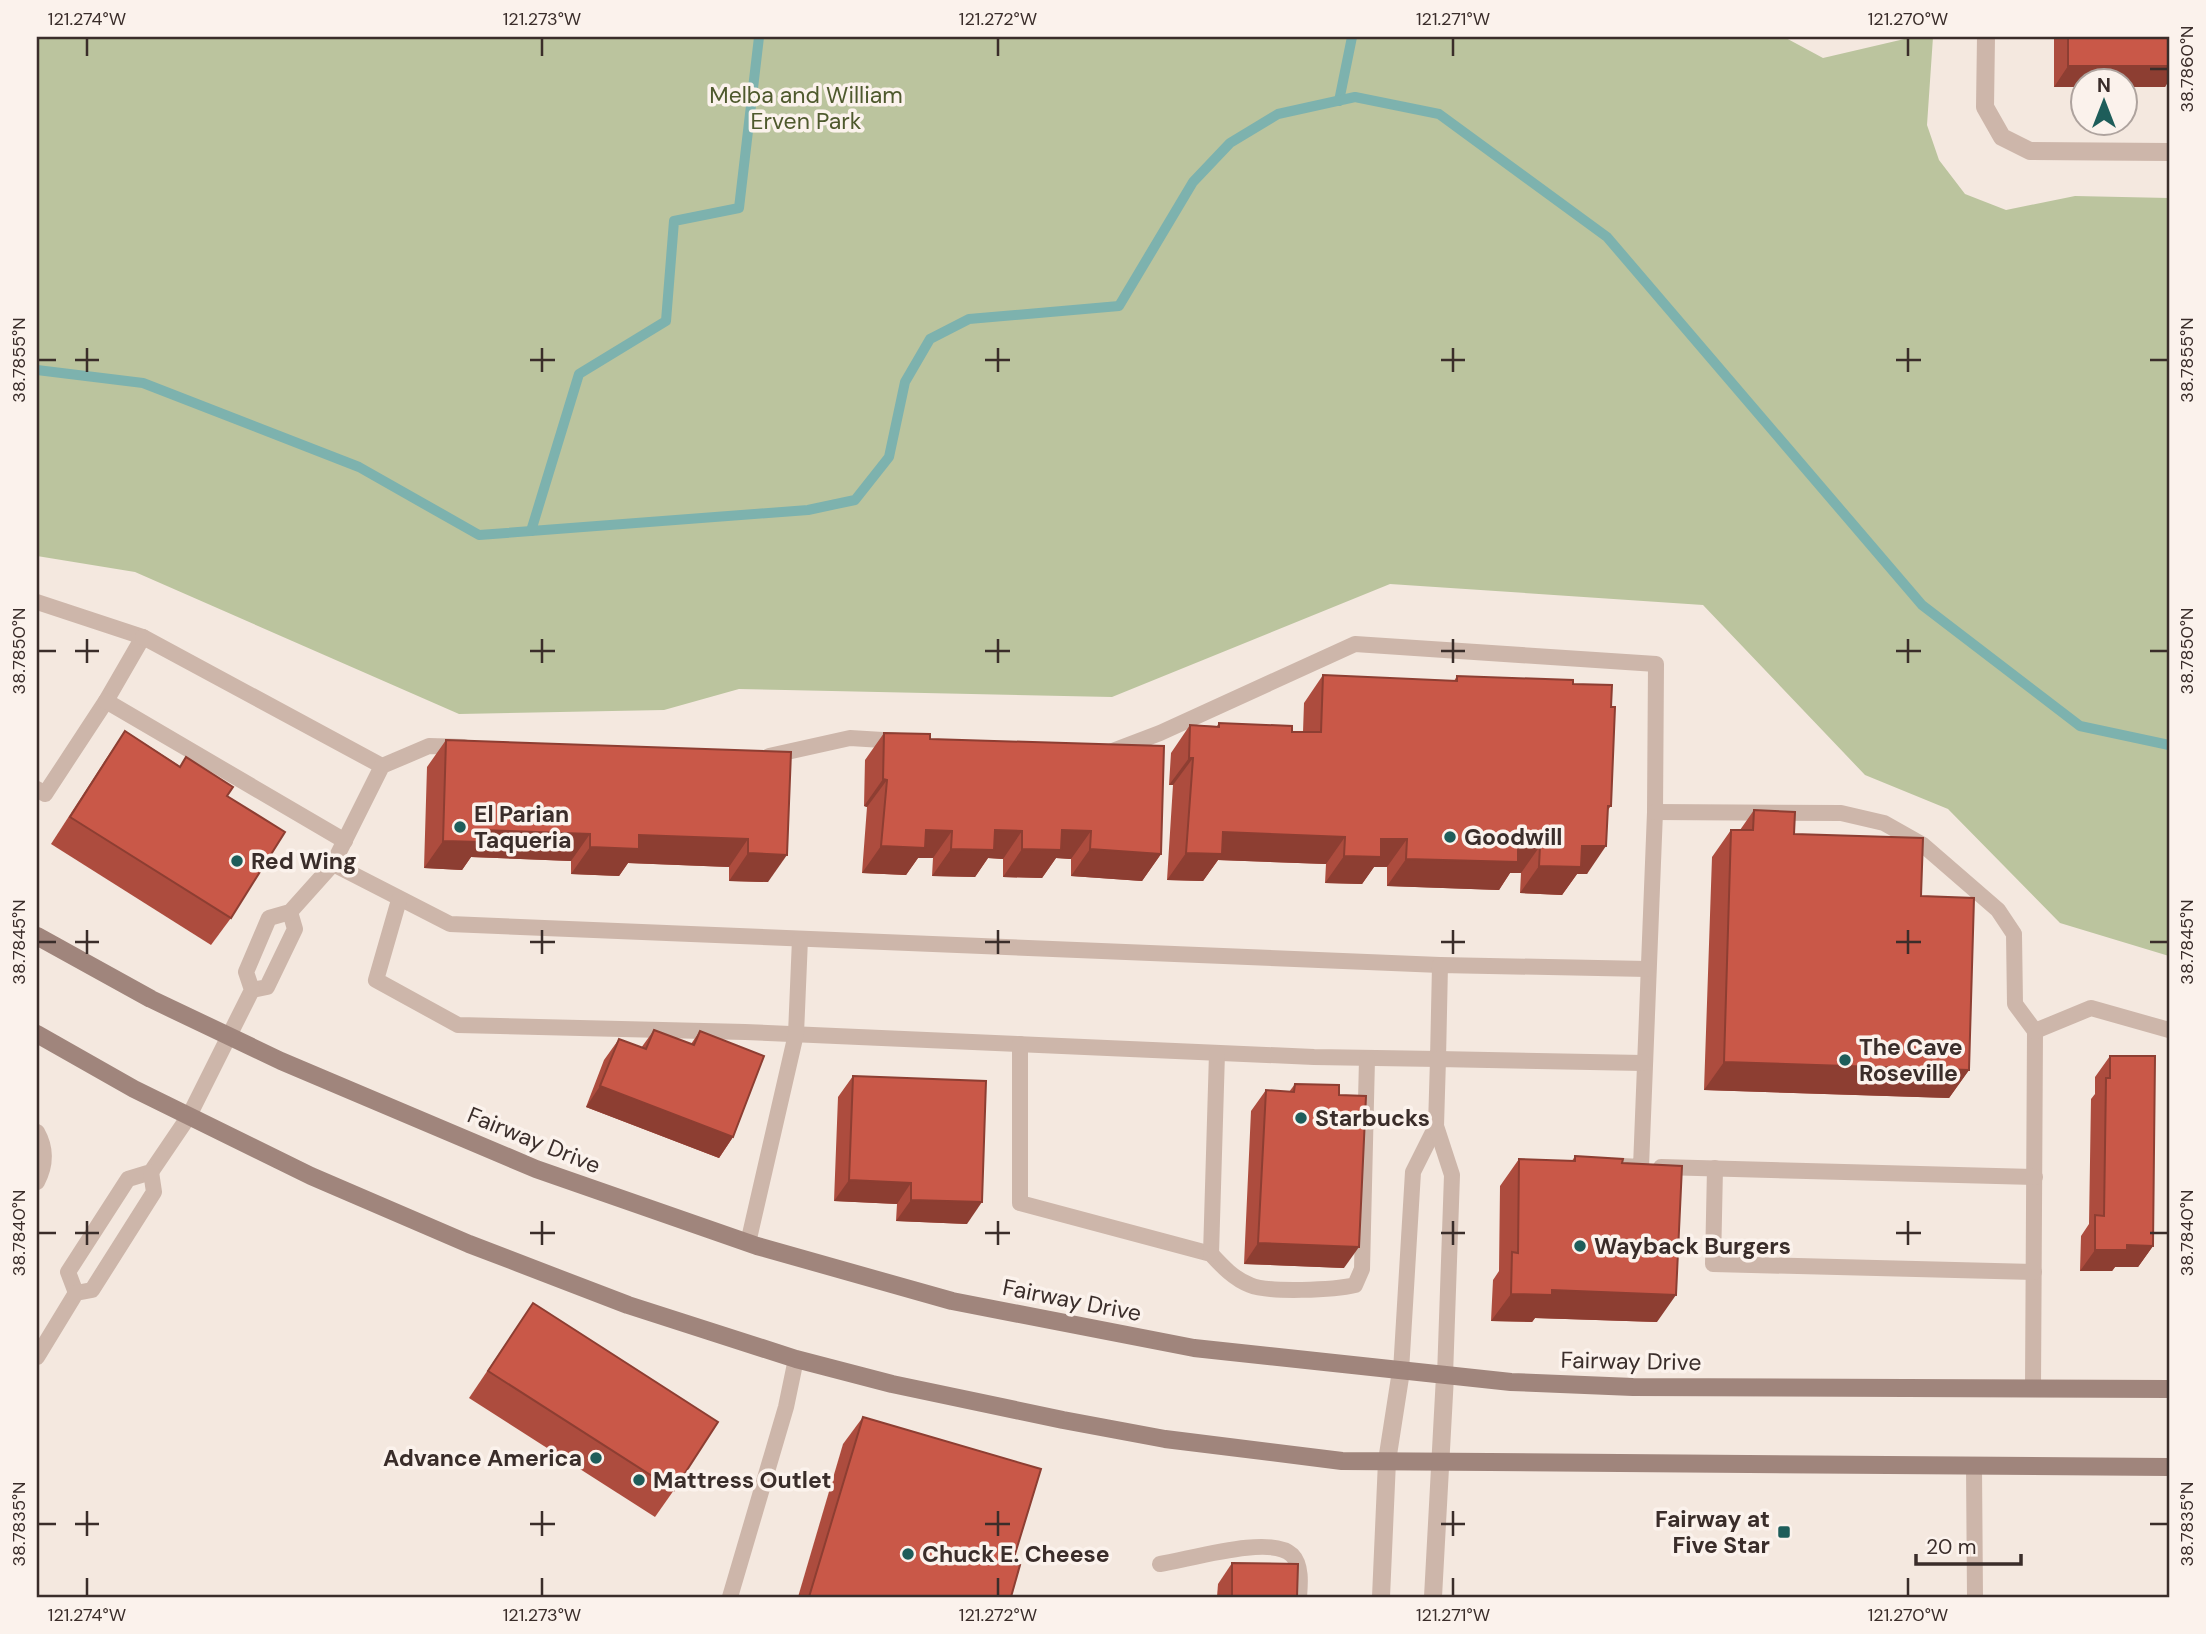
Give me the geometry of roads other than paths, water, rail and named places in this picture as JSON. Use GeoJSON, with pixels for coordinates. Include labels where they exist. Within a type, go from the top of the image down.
{"type":"FeatureCollection","features":[{"type":"Feature","properties":{"kind":"main road","name":"Fairway Drive"},"geometry":{"type":"LineString","coordinates":[[37,936],[117,981],[230,1036],[536,1169],[748,1243],[952,1301],[1194,1348],[1445,1376],[1633,1387],[2169,1389]]}},
{"type":"Feature","properties":{"kind":"main road"},"geometry":{"type":"LineString","coordinates":[[37,1034],[189,1116],[322,1181],[469,1244],[628,1305],[796,1359],[892,1384],[1165,1439],[1342,1461],[2169,1467]]}},
{"type":"Feature","properties":{"kind":"street"},"geometry":{"type":"LineString","coordinates":[[1986,37],[1985,107],[2002,137],[2029,151],[2169,152]]}},
{"type":"Feature","properties":{"kind":"street"},"geometry":{"type":"LineString","coordinates":[[1381,1597],[1387,1461],[1401,1371]]}},
{"type":"Feature","properties":{"kind":"street"},"geometry":{"type":"LineString","coordinates":[[1433,1597],[1445,1376]]}},
{"type":"Feature","properties":{"kind":"lane"},"geometry":{"type":"LineString","coordinates":[[37,602],[143,636],[382,766]]}},
{"type":"Feature","properties":{"kind":"lane"},"geometry":{"type":"LineString","coordinates":[[37,789],[45,794],[106,701],[143,636]]}},
{"type":"Feature","properties":{"kind":"lane"},"geometry":{"type":"LineString","coordinates":[[1095,752],[1108,753],[1160,733],[1355,644],[1656,664],[1655,812],[1641,1167]]}},
{"type":"Feature","properties":{"kind":"lane"},"geometry":{"type":"LineString","coordinates":[[106,701],[345,841]]}},
{"type":"Feature","properties":{"kind":"lane"},"geometry":{"type":"LineString","coordinates":[[752,757],[765,757],[850,738],[918,742]]}},
{"type":"Feature","properties":{"kind":"lane"},"geometry":{"type":"LineString","coordinates":[[76,1293],[68,1272],[128,1179],[151,1172],[189,1116],[252,990],[246,972],[269,918],[290,912],[333,864],[382,766],[429,746],[483,748]]}},
{"type":"Feature","properties":{"kind":"lane"},"geometry":{"type":"LineString","coordinates":[[1655,812],[1841,813],[1884,823],[1923,845],[1998,910],[2014,934],[2015,1004],[2035,1031],[2033,1388]]}},
{"type":"Feature","properties":{"kind":"lane"},"geometry":{"type":"LineString","coordinates":[[333,864],[398,900],[450,924],[1440,965],[1647,969]]}},
{"type":"Feature","properties":{"kind":"lane"},"geometry":{"type":"LineString","coordinates":[[398,900],[376,980],[458,1025],[796,1034],[1367,1059],[1643,1063]]}},
{"type":"Feature","properties":{"kind":"lane"},"geometry":{"type":"LineString","coordinates":[[252,990],[267,987],[295,929],[290,912]]}},
{"type":"Feature","properties":{"kind":"lane"},"geometry":{"type":"LineString","coordinates":[[748,1243],[796,1034],[800,939]]}},
{"type":"Feature","properties":{"kind":"lane"},"geometry":{"type":"LineString","coordinates":[[1440,965],[1436,1126],[1452,1175],[1445,1376]]}},
{"type":"Feature","properties":{"kind":"lane"},"geometry":{"type":"LineString","coordinates":[[2035,1031],[2091,1008],[2169,1030]]}},
{"type":"Feature","properties":{"kind":"lane"},"geometry":{"type":"LineString","coordinates":[[1020,1044],[1020,1203],[1211,1254],[1229,1272],[1251,1286],[1334,1290],[1355,1285],[1362,1269],[1367,1059]]}},
{"type":"Feature","properties":{"kind":"lane"},"geometry":{"type":"LineString","coordinates":[[1211,1254],[1217,1052]]}},
{"type":"Feature","properties":{"kind":"lane"},"geometry":{"type":"LineString","coordinates":[[1401,1371],[1413,1172],[1436,1126]]}},
{"type":"Feature","properties":{"kind":"lane"},"geometry":{"type":"LineString","coordinates":[[37,1132],[44,1156],[37,1182]]}},
{"type":"Feature","properties":{"kind":"lane"},"geometry":{"type":"LineString","coordinates":[[1601,1166],[2035,1177]]}},
{"type":"Feature","properties":{"kind":"lane"},"geometry":{"type":"LineString","coordinates":[[1715,1168],[1713,1264],[2034,1272]]}},
{"type":"Feature","properties":{"kind":"lane"},"geometry":{"type":"LineString","coordinates":[[37,1357],[76,1293],[92,1290],[154,1192],[151,1172]]}},
{"type":"Feature","properties":{"kind":"lane"},"geometry":{"type":"LineString","coordinates":[[730,1597],[786,1407],[796,1359]]}},
{"type":"Feature","properties":{"kind":"lane"},"geometry":{"type":"LineString","coordinates":[[1974,1467],[1975,1597]]}},
{"type":"Feature","properties":{"kind":"lane"},"geometry":{"type":"LineString","coordinates":[[1160,1564],[1237,1548],[1281,1549],[1292,1555],[1297,1563],[1299,1597]]}},
{"type":"Feature","properties":{"kind":"waterway"},"geometry":{"type":"LineString","coordinates":[[531,531],[579,374],[666,321],[674,221],[739,208],[759,37]]}},
{"type":"Feature","properties":{"kind":"waterway"},"geometry":{"type":"LineString","coordinates":[[1339,101],[1352,37]]}},
{"type":"Feature","properties":{"kind":"waterway"},"geometry":{"type":"LineString","coordinates":[[37,370],[143,383],[359,467],[479,535],[808,510],[855,500],[889,457],[905,382],[930,339],[969,319],[1119,306],[1193,182],[1230,143],[1278,114],[1355,97],[1439,114],[1607,237],[1922,605],[2080,726],[2169,745]]}},
{"type":"Feature","properties":{"kind":"place","name":"El Parian Taqueria"},"geometry":{"type":"Point","coordinates":[460,827]}},
{"type":"Feature","properties":{"kind":"place","name":"Goodwill"},"geometry":{"type":"Point","coordinates":[1450,837]}},
{"type":"Feature","properties":{"kind":"place","name":"Red Wing"},"geometry":{"type":"Point","coordinates":[237,861]}},
{"type":"Feature","properties":{"kind":"place","name":"The Cave Roseville"},"geometry":{"type":"Point","coordinates":[1845,1060]}},
{"type":"Feature","properties":{"kind":"place","name":"Starbucks"},"geometry":{"type":"Point","coordinates":[1301,1118]}},
{"type":"Feature","properties":{"kind":"place","name":"Wayback Burgers"},"geometry":{"type":"Point","coordinates":[1580,1246]}},
{"type":"Feature","properties":{"kind":"place","name":"Advance America"},"geometry":{"type":"Point","coordinates":[596,1458]}},
{"type":"Feature","properties":{"kind":"place","name":"Mattress Outlet"},"geometry":{"type":"Point","coordinates":[639,1480]}},
{"type":"Feature","properties":{"kind":"place","name":"Fairway at Five Star"},"geometry":{"type":"Point","coordinates":[1784,1532]}},
{"type":"Feature","properties":{"kind":"place","name":"Chuck E. Cheese"},"geometry":{"type":"Point","coordinates":[908,1554]}},
{"type":"Feature","properties":{"kind":"park label","name":"Melba and William Erven Park"},"geometry":{"type":"Point","coordinates":[806,108]}}]}
